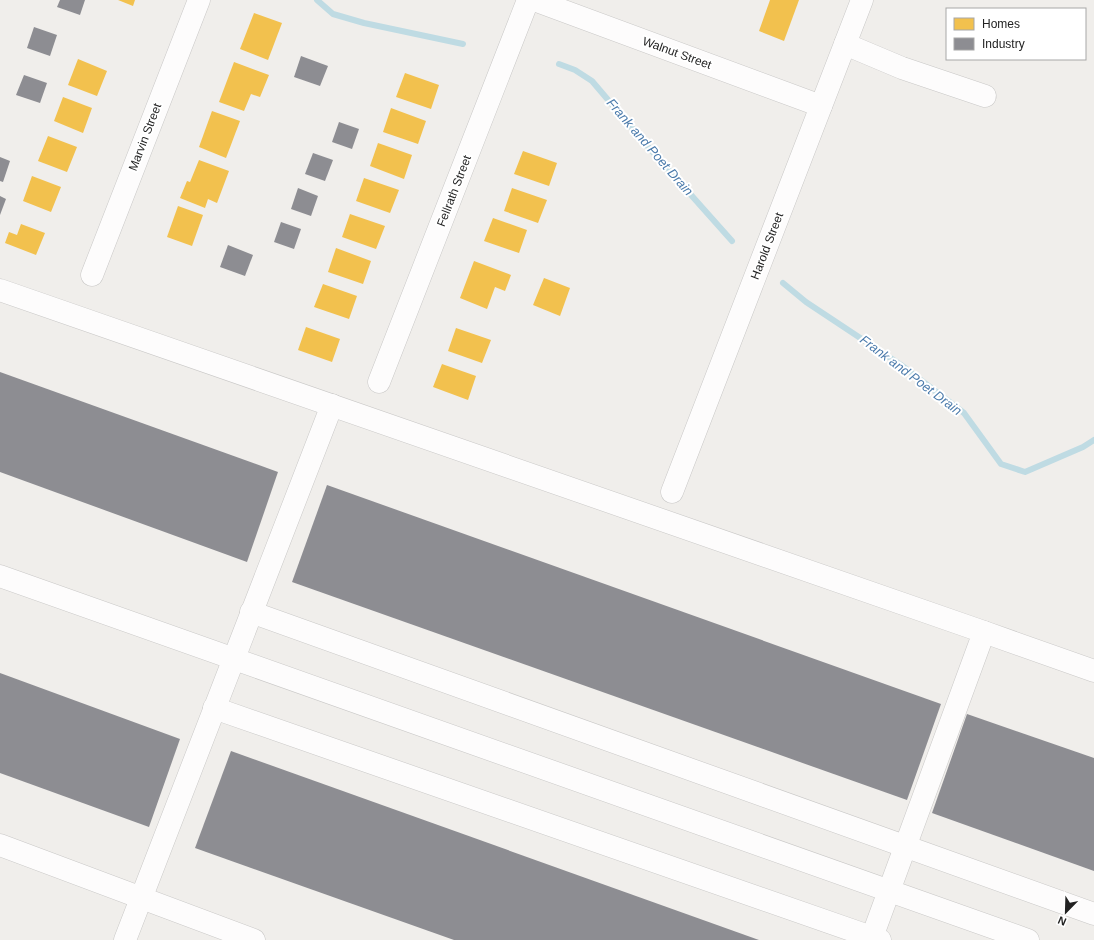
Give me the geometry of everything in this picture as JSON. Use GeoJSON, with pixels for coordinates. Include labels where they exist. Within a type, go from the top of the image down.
{"type":"FeatureCollection","features":[{"type":"Feature","properties":{"kind":"street","name":"Marvin Street"},"geometry":{"type":"LineString","coordinates":[[92,275],[199,0]]}},
{"type":"Feature","properties":{"kind":"street","name":"Fellrath Street"},"geometry":{"type":"LineString","coordinates":[[379,382],[528,0]]}},
{"type":"Feature","properties":{"kind":"street","name":"Walnut Street"},"geometry":{"type":"LineString","coordinates":[[534,0],[821,106]]}},
{"type":"Feature","properties":{"kind":"street","name":"Harold Street"},"geometry":{"type":"LineString","coordinates":[[672,492],[862,0]]}},
{"type":"Feature","properties":{"kind":"street"},"geometry":{"type":"LineString","coordinates":[[845,44],[902,68],[985,96]]}},
{"type":"Feature","properties":{"kind":"street"},"geometry":{"type":"LineString","coordinates":[[0,290],[1094,671]]}},
{"type":"Feature","properties":{"kind":"street"},"geometry":{"type":"LineString","coordinates":[[125,940],[332,405]]}},
{"type":"Feature","properties":{"kind":"street"},"geometry":{"type":"LineString","coordinates":[[0,576],[1028,940]]}},
{"type":"Feature","properties":{"kind":"street"},"geometry":{"type":"LineString","coordinates":[[251,612],[1094,914]]}},
{"type":"Feature","properties":{"kind":"street"},"geometry":{"type":"LineString","coordinates":[[214,708],[874,939],[905,846],[984,632]]}},
{"type":"Feature","properties":{"kind":"street"},"geometry":{"type":"LineString","coordinates":[[0,845],[254,940]]}},
{"type":"Feature","properties":{"kind":"building: Homes"},"geometry":{"type":"Polygon","coordinates":[[[118,0],[135,0],[133,6],[118,0]]]}},
{"type":"Feature","properties":{"kind":"building: Homes"},"geometry":{"type":"Polygon","coordinates":[[[770,0],[799,0],[784,41],[759,31],[770,0]]]}},
{"type":"Feature","properties":{"kind":"building: Homes"},"geometry":{"type":"Polygon","coordinates":[[[254,13],[282,23],[268,60],[240,49],[254,13]]]}},
{"type":"Feature","properties":{"kind":"building: Homes"},"geometry":{"type":"Polygon","coordinates":[[[78,59],[107,71],[97,96],[68,85],[78,59]]]}},
{"type":"Feature","properties":{"kind":"building: Homes"},"geometry":{"type":"Polygon","coordinates":[[[234,62],[269,75],[260,97],[251,94],[244,111],[219,102],[234,62]]]}},
{"type":"Feature","properties":{"kind":"building: Homes"},"geometry":{"type":"Polygon","coordinates":[[[405,73],[439,85],[431,109],[396,97],[405,73]]]}},
{"type":"Feature","properties":{"kind":"building: Homes"},"geometry":{"type":"Polygon","coordinates":[[[63,97],[92,108],[83,133],[54,121],[63,97]]]}},
{"type":"Feature","properties":{"kind":"building: Homes"},"geometry":{"type":"Polygon","coordinates":[[[391,108],[426,121],[418,144],[383,132],[391,108]]]}},
{"type":"Feature","properties":{"kind":"building: Homes"},"geometry":{"type":"Polygon","coordinates":[[[212,111],[240,121],[226,158],[199,147],[212,111]]]}},
{"type":"Feature","properties":{"kind":"building: Homes"},"geometry":{"type":"Polygon","coordinates":[[[48,136],[77,147],[67,172],[38,161],[48,136]]]}},
{"type":"Feature","properties":{"kind":"building: Homes"},"geometry":{"type":"Polygon","coordinates":[[[378,143],[412,155],[404,179],[370,166],[378,143]]]}},
{"type":"Feature","properties":{"kind":"building: Homes"},"geometry":{"type":"Polygon","coordinates":[[[523,151],[557,163],[549,186],[514,174],[523,151]]]}},
{"type":"Feature","properties":{"kind":"building: Homes"},"geometry":{"type":"Polygon","coordinates":[[[199,160],[229,171],[217,203],[208,199],[205,208],[180,198],[187,181],[190,182],[199,160]]]}},
{"type":"Feature","properties":{"kind":"building: Homes"},"geometry":{"type":"Polygon","coordinates":[[[32,176],[61,187],[51,212],[23,201],[32,176]]]}},
{"type":"Feature","properties":{"kind":"building: Homes"},"geometry":{"type":"Polygon","coordinates":[[[364,178],[399,190],[390,213],[356,201],[364,178]]]}},
{"type":"Feature","properties":{"kind":"building: Homes"},"geometry":{"type":"Polygon","coordinates":[[[512,188],[547,200],[538,223],[504,211],[512,188]]]}},
{"type":"Feature","properties":{"kind":"building: Homes"},"geometry":{"type":"Polygon","coordinates":[[[178,206],[203,215],[192,246],[167,237],[178,206]]]}},
{"type":"Feature","properties":{"kind":"building: Homes"},"geometry":{"type":"Polygon","coordinates":[[[350,214],[385,226],[376,249],[342,237],[350,214]]]}},
{"type":"Feature","properties":{"kind":"building: Homes"},"geometry":{"type":"Polygon","coordinates":[[[493,218],[527,230],[519,253],[484,241],[493,218]]]}},
{"type":"Feature","properties":{"kind":"building: Homes"},"geometry":{"type":"Polygon","coordinates":[[[21,224],[45,233],[36,255],[5,243],[9,232],[17,235],[21,224]]]}},
{"type":"Feature","properties":{"kind":"building: Homes"},"geometry":{"type":"Polygon","coordinates":[[[336,248],[371,261],[363,284],[328,272],[336,248]]]}},
{"type":"Feature","properties":{"kind":"building: Homes"},"geometry":{"type":"Polygon","coordinates":[[[474,261],[511,275],[505,291],[495,287],[487,309],[460,298],[474,261]]]}},
{"type":"Feature","properties":{"kind":"building: Homes"},"geometry":{"type":"Polygon","coordinates":[[[544,278],[570,288],[560,316],[533,305],[544,278]]]}},
{"type":"Feature","properties":{"kind":"building: Homes"},"geometry":{"type":"Polygon","coordinates":[[[323,284],[357,296],[349,319],[314,307],[323,284]]]}},
{"type":"Feature","properties":{"kind":"building: Homes"},"geometry":{"type":"Polygon","coordinates":[[[306,327],[340,339],[332,362],[298,350],[306,327]]]}},
{"type":"Feature","properties":{"kind":"building: Homes"},"geometry":{"type":"Polygon","coordinates":[[[456,328],[491,340],[482,363],[448,351],[456,328]]]}},
{"type":"Feature","properties":{"kind":"building: Homes"},"geometry":{"type":"Polygon","coordinates":[[[442,364],[476,376],[468,400],[433,387],[442,364]]]}},
{"type":"Feature","properties":{"kind":"building: Industry"},"geometry":{"type":"Polygon","coordinates":[[[60,0],[85,0],[80,15],[57,7],[60,0]]]}},
{"type":"Feature","properties":{"kind":"building: Industry"},"geometry":{"type":"Polygon","coordinates":[[[34,27],[57,35],[50,56],[27,48],[34,27]]]}},
{"type":"Feature","properties":{"kind":"building: Industry"},"geometry":{"type":"Polygon","coordinates":[[[301,56],[328,66],[320,86],[294,77],[301,56]]]}},
{"type":"Feature","properties":{"kind":"building: Industry"},"geometry":{"type":"Polygon","coordinates":[[[24,75],[47,83],[40,103],[16,95],[24,75]]]}},
{"type":"Feature","properties":{"kind":"building: Industry"},"geometry":{"type":"Polygon","coordinates":[[[339,122],[359,129],[352,149],[332,142],[339,122]]]}},
{"type":"Feature","properties":{"kind":"building: Industry"},"geometry":{"type":"Polygon","coordinates":[[[313,153],[333,160],[325,181],[305,174],[313,153]]]}},
{"type":"Feature","properties":{"kind":"building: Industry"},"geometry":{"type":"Polygon","coordinates":[[[0,157],[10,161],[3,182],[0,181],[0,157]]]}},
{"type":"Feature","properties":{"kind":"building: Industry"},"geometry":{"type":"Polygon","coordinates":[[[298,188],[318,196],[311,216],[291,209],[298,188]]]}},
{"type":"Feature","properties":{"kind":"building: Industry"},"geometry":{"type":"Polygon","coordinates":[[[0,196],[6,199],[0,215],[0,196]]]}},
{"type":"Feature","properties":{"kind":"building: Industry"},"geometry":{"type":"Polygon","coordinates":[[[281,222],[301,229],[294,249],[274,242],[281,222]]]}},
{"type":"Feature","properties":{"kind":"building: Industry"},"geometry":{"type":"Polygon","coordinates":[[[228,245],[253,255],[245,276],[220,267],[228,245]]]}},
{"type":"Feature","properties":{"kind":"building: Industry"},"geometry":{"type":"Polygon","coordinates":[[[0,372],[278,472],[247,562],[0,472],[0,372]]]}},
{"type":"Feature","properties":{"kind":"building: Industry"},"geometry":{"type":"Polygon","coordinates":[[[327,485],[941,704],[907,800],[292,582],[327,485]]]}},
{"type":"Feature","properties":{"kind":"building: Industry"},"geometry":{"type":"Polygon","coordinates":[[[0,673],[180,739],[149,827],[0,773],[0,673]]]}},
{"type":"Feature","properties":{"kind":"building: Industry"},"geometry":{"type":"Polygon","coordinates":[[[967,714],[1094,758],[1094,871],[932,813],[967,714]]]}},
{"type":"Feature","properties":{"kind":"building: Industry"},"geometry":{"type":"Polygon","coordinates":[[[231,751],[759,940],[454,940],[195,848],[231,751]]]}},
{"type":"Feature","properties":{"kind":"waterway","name":"Frank and Poet Drain"},"geometry":{"type":"LineString","coordinates":[[317,0],[333,14],[364,23],[463,44]]}},
{"type":"Feature","properties":{"kind":"waterway","name":"Frank and Poet Drain"},"geometry":{"type":"LineString","coordinates":[[559,64],[575,70],[592,81],[732,241]]}},
{"type":"Feature","properties":{"kind":"waterway","name":"Frank and Poet Drain"},"geometry":{"type":"LineString","coordinates":[[783,283],[806,302],[901,365],[964,413],[1001,464],[1025,472],[1083,447],[1094,440]]}}]}
